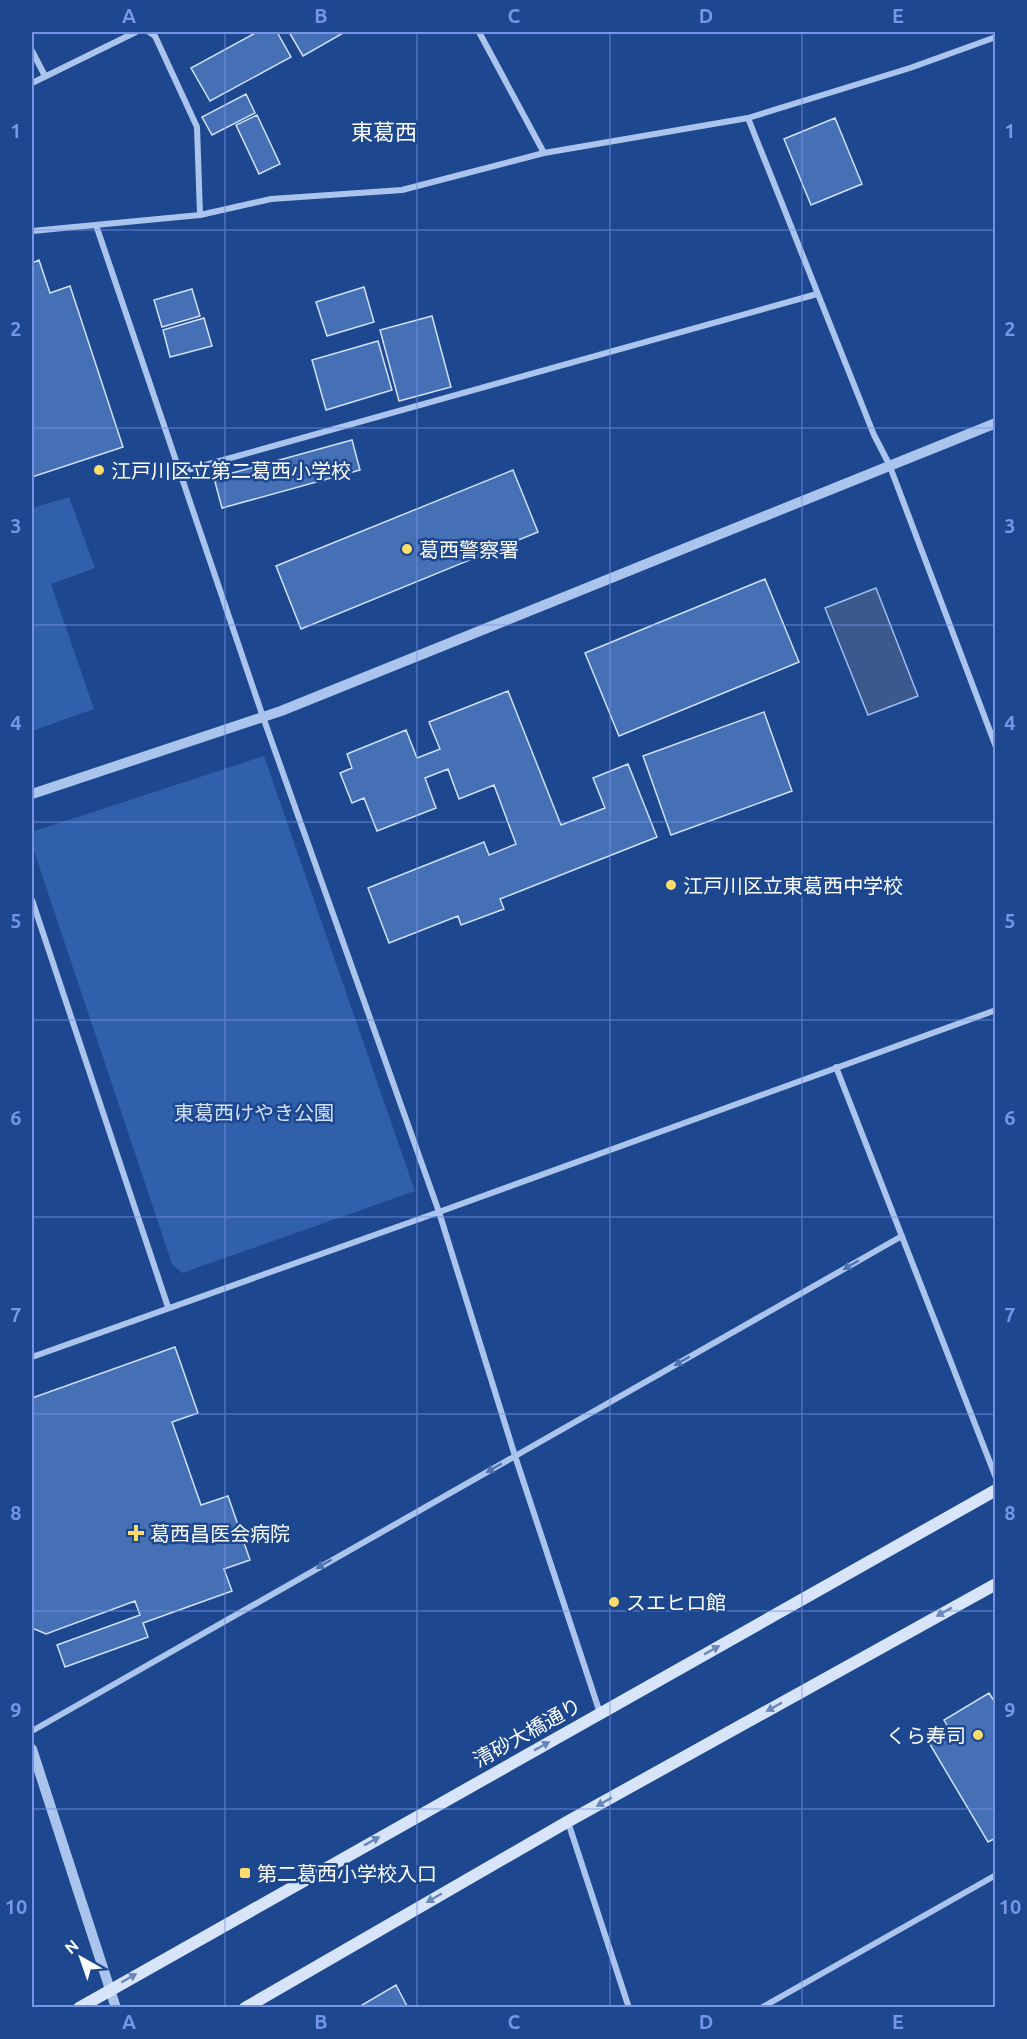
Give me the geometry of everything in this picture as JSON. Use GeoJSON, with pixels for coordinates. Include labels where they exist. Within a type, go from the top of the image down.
{"type":"FeatureCollection","features":[{"type":"Feature","properties":{"kind":"main road","name":"清砂大橋通り"},"geometry":{"type":"LineString","coordinates":[[78,2007],[996,1490]]}},
{"type":"Feature","properties":{"kind":"main road"},"geometry":{"type":"LineString","coordinates":[[245,2007],[567,1822],[996,1584]]}},
{"type":"Feature","properties":{"kind":"street"},"geometry":{"type":"LineString","coordinates":[[32,83],[136,32]]}},
{"type":"Feature","properties":{"kind":"street"},"geometry":{"type":"LineString","coordinates":[[149,32],[154,36],[197,127],[200,215]]}},
{"type":"Feature","properties":{"kind":"street"},"geometry":{"type":"LineString","coordinates":[[479,32],[544,153]]}},
{"type":"Feature","properties":{"kind":"street"},"geometry":{"type":"LineString","coordinates":[[32,231],[200,215],[271,199],[402,190],[544,153],[748,118],[910,68],[996,37]]}},
{"type":"Feature","properties":{"kind":"street"},"geometry":{"type":"LineString","coordinates":[[32,51],[45,76]]}},
{"type":"Feature","properties":{"kind":"street"},"geometry":{"type":"LineString","coordinates":[[748,118],[874,435],[889,464],[996,747]]}},
{"type":"Feature","properties":{"kind":"street"},"geometry":{"type":"LineString","coordinates":[[96,225],[263,717],[439,1212],[515,1456],[600,1713]]}},
{"type":"Feature","properties":{"kind":"street"},"geometry":{"type":"LineString","coordinates":[[180,472],[817,294]]}},
{"type":"Feature","properties":{"kind":"street"},"geometry":{"type":"LineString","coordinates":[[32,794],[263,717],[996,423]]}},
{"type":"Feature","properties":{"kind":"street"},"geometry":{"type":"LineString","coordinates":[[32,900],[168,1307]]}},
{"type":"Feature","properties":{"kind":"street"},"geometry":{"type":"LineString","coordinates":[[32,1357],[996,1010]]}},
{"type":"Feature","properties":{"kind":"street"},"geometry":{"type":"LineString","coordinates":[[836,1067],[996,1478]]}},
{"type":"Feature","properties":{"kind":"street"},"geometry":{"type":"LineString","coordinates":[[32,1731],[902,1236]]}},
{"type":"Feature","properties":{"kind":"street"},"geometry":{"type":"LineString","coordinates":[[32,1749],[117,2007]]}},
{"type":"Feature","properties":{"kind":"street"},"geometry":{"type":"LineString","coordinates":[[567,1822],[629,2007]]}},
{"type":"Feature","properties":{"kind":"street"},"geometry":{"type":"LineString","coordinates":[[761,2007],[996,1875]]}},
{"type":"Feature","properties":{"kind":"green space"},"geometry":{"type":"Polygon","coordinates":[[[69,497],[95,568],[51,584],[94,709],[32,731],[32,508],[69,497]]]}},
{"type":"Feature","properties":{"kind":"green space","name":"東葛西けやき公園"},"geometry":{"type":"Polygon","coordinates":[[[264,756],[415,1191],[182,1273],[172,1264],[32,845],[32,832],[264,756]]]}},
{"type":"Feature","properties":{"kind":"shaded area"},"geometry":{"type":"Polygon","coordinates":[[[876,588],[918,696],[868,715],[825,608],[876,588]]]}},
{"type":"Feature","properties":{"kind":"building"},"geometry":{"type":"Polygon","coordinates":[[[257,32],[277,32],[291,57],[210,101],[191,68],[257,32]]]}},
{"type":"Feature","properties":{"kind":"building"},"geometry":{"type":"Polygon","coordinates":[[[289,32],[345,32],[303,56],[289,32]]]}},
{"type":"Feature","properties":{"kind":"building"},"geometry":{"type":"Polygon","coordinates":[[[246,94],[255,113],[212,135],[202,117],[246,94]]]}},
{"type":"Feature","properties":{"kind":"building"},"geometry":{"type":"Polygon","coordinates":[[[257,115],[280,164],[259,174],[236,125],[257,115]]]}},
{"type":"Feature","properties":{"kind":"building"},"geometry":{"type":"Polygon","coordinates":[[[835,118],[862,184],[811,205],[784,139],[835,118]]]}},
{"type":"Feature","properties":{"kind":"building"},"geometry":{"type":"Polygon","coordinates":[[[39,260],[50,293],[70,286],[123,447],[32,477],[32,263],[39,260]]]}},
{"type":"Feature","properties":{"kind":"building"},"geometry":{"type":"Polygon","coordinates":[[[364,287],[374,322],[327,336],[316,302],[364,287]]]}},
{"type":"Feature","properties":{"kind":"building"},"geometry":{"type":"Polygon","coordinates":[[[192,289],[200,316],[162,327],[154,300],[192,289]]]}},
{"type":"Feature","properties":{"kind":"building"},"geometry":{"type":"Polygon","coordinates":[[[432,316],[451,387],[399,401],[380,330],[432,316]]]}},
{"type":"Feature","properties":{"kind":"building"},"geometry":{"type":"Polygon","coordinates":[[[204,318],[212,346],[170,357],[163,330],[204,318]]]}},
{"type":"Feature","properties":{"kind":"building"},"geometry":{"type":"Polygon","coordinates":[[[378,341],[392,390],[326,410],[312,360],[378,341]]]}},
{"type":"Feature","properties":{"kind":"building"},"geometry":{"type":"Polygon","coordinates":[[[352,440],[360,470],[222,508],[214,478],[352,440]]]}},
{"type":"Feature","properties":{"kind":"building","name":"葛西警察署"},"geometry":{"type":"Polygon","coordinates":[[[513,470],[538,532],[301,629],[276,566],[513,470]]]}},
{"type":"Feature","properties":{"kind":"building"},"geometry":{"type":"Polygon","coordinates":[[[765,579],[799,662],[619,736],[585,653],[765,579]]]}},
{"type":"Feature","properties":{"kind":"building"},"geometry":{"type":"Polygon","coordinates":[[[508,691],[561,825],[605,808],[593,778],[628,764],[657,837],[500,899],[504,909],[461,925],[458,916],[389,943],[368,888],[484,842],[489,855],[516,844],[494,785],[459,799],[448,769],[425,778],[436,808],[377,831],[364,798],[352,803],[340,773],[352,768],[347,754],[406,730],[417,758],[440,749],[429,722],[508,691]]]}},
{"type":"Feature","properties":{"kind":"building"},"geometry":{"type":"Polygon","coordinates":[[[764,712],[792,791],[671,835],[643,756],[764,712]]]}},
{"type":"Feature","properties":{"kind":"building","name":"葛西昌医会病院"},"geometry":{"type":"Polygon","coordinates":[[[175,1347],[198,1413],[172,1422],[201,1505],[228,1496],[250,1560],[224,1569],[232,1591],[143,1623],[148,1637],[65,1667],[57,1645],[140,1615],[135,1601],[46,1634],[32,1628],[32,1398],[175,1347]]]}},
{"type":"Feature","properties":{"kind":"building"},"geometry":{"type":"Polygon","coordinates":[[[989,1693],[996,1704],[996,1838],[988,1842],[928,1741],[949,1729],[944,1720],[989,1693]]]}},
{"type":"Feature","properties":{"kind":"building"},"geometry":{"type":"Polygon","coordinates":[[[396,1985],[408,2008],[357,2008],[396,1985]]]}},
{"type":"Feature","properties":{"kind":"place","name":"江戸川区立第二葛西小学校"},"geometry":{"type":"Point","coordinates":[99,470]}},
{"type":"Feature","properties":{"kind":"place","name":"葛西警察署"},"geometry":{"type":"Point","coordinates":[407,549]}},
{"type":"Feature","properties":{"kind":"place","name":"江戸川区立東葛西中学校"},"geometry":{"type":"Point","coordinates":[671,885]}},
{"type":"Feature","properties":{"kind":"place","name":"葛西昌医会病院"},"geometry":{"type":"Point","coordinates":[136,1533]}},
{"type":"Feature","properties":{"kind":"place","name":"スエヒロ館"},"geometry":{"type":"Point","coordinates":[614,1602]}},
{"type":"Feature","properties":{"kind":"place","name":"くら寿司"},"geometry":{"type":"Point","coordinates":[978,1735]}},
{"type":"Feature","properties":{"kind":"place","name":"第二葛西小学校入口"},"geometry":{"type":"Point","coordinates":[245,1873]}},
{"type":"Feature","properties":{"kind":"district","name":"東葛西"},"geometry":{"type":"Point","coordinates":[384,131]}}]}
